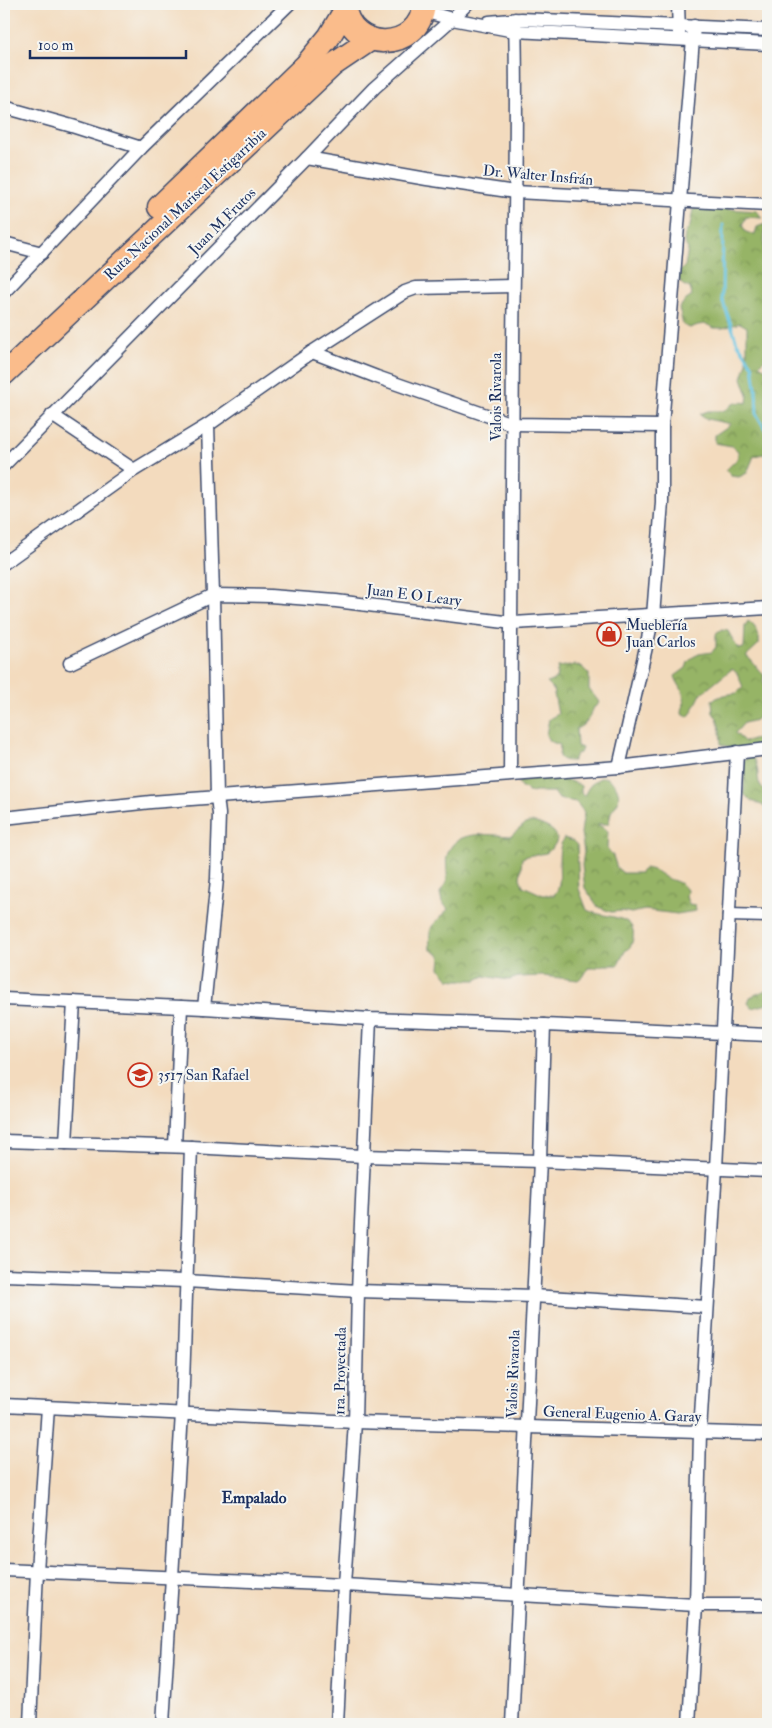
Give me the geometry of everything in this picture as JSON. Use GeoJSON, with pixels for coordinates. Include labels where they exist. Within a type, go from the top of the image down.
{"type":"FeatureCollection","features":[{"type":"Feature","properties":{"kind":"highway"},"geometry":{"type":"LineString","coordinates":[[344,7],[351,25],[363,36],[370,40],[387,42],[403,37],[416,26],[423,7]]}},
{"type":"Feature","properties":{"kind":"highway","name":"Ruta Nacional Mariscal Estigarribia"},"geometry":{"type":"LineString","coordinates":[[4,355],[306,65],[329,37],[344,7]]}},
{"type":"Feature","properties":{"kind":"highway","name":"Ruta Nacional Mariscal Estigarribia"},"geometry":{"type":"LineString","coordinates":[[4,374],[333,65],[370,40]]}},
{"type":"Feature","properties":{"kind":"street"},"geometry":{"type":"LineString","coordinates":[[4,292],[141,148],[288,4]]}},
{"type":"Feature","properties":{"kind":"street","name":"Juan M Frutos"},"geometry":{"type":"LineString","coordinates":[[4,465],[374,88],[467,4]]}},
{"type":"Feature","properties":{"kind":"street"},"geometry":{"type":"LineString","coordinates":[[678,4],[679,39]]}},
{"type":"Feature","properties":{"kind":"street"},"geometry":{"type":"LineString","coordinates":[[423,7],[452,19],[474,23],[768,44]]}},
{"type":"Feature","properties":{"kind":"street"},"geometry":{"type":"LineString","coordinates":[[515,25],[694,26],[768,30]]}},
{"type":"Feature","properties":{"kind":"street","name":"Valois Rivarola"},"geometry":{"type":"LineString","coordinates":[[510,774],[515,25]]}},
{"type":"Feature","properties":{"kind":"street"},"geometry":{"type":"LineString","coordinates":[[618,767],[653,616],[662,502],[662,426],[694,26]]}},
{"type":"Feature","properties":{"kind":"street"},"geometry":{"type":"LineString","coordinates":[[4,107],[141,148]]}},
{"type":"Feature","properties":{"kind":"street","name":"Dr. Walter Insfrán"},"geometry":{"type":"LineString","coordinates":[[307,158],[418,178],[515,192],[768,205]]}},
{"type":"Feature","properties":{"kind":"street"},"geometry":{"type":"LineString","coordinates":[[4,243],[42,253]]}},
{"type":"Feature","properties":{"kind":"street"},"geometry":{"type":"LineString","coordinates":[[4,563],[134,470],[208,425],[312,352],[410,290],[513,286]]}},
{"type":"Feature","properties":{"kind":"street"},"geometry":{"type":"LineString","coordinates":[[312,352],[377,378],[512,424],[662,426]]}},
{"type":"Feature","properties":{"kind":"street"},"geometry":{"type":"LineString","coordinates":[[52,415],[134,470]]}},
{"type":"Feature","properties":{"kind":"street"},"geometry":{"type":"LineString","coordinates":[[204,1008],[217,879],[219,814],[208,425]]}},
{"type":"Feature","properties":{"kind":"street","name":"Juan E O Leary"},"geometry":{"type":"LineString","coordinates":[[70,663],[213,595],[252,595],[336,601],[512,623],[768,608]]}},
{"type":"Feature","properties":{"kind":"street"},"geometry":{"type":"LineString","coordinates":[[4,818],[217,796],[618,767],[768,749]]}},
{"type":"Feature","properties":{"kind":"street"},"geometry":{"type":"LineString","coordinates":[[689,1724],[696,1605],[700,1432],[716,1168],[737,752]]}},
{"type":"Feature","properties":{"kind":"street"},"geometry":{"type":"LineString","coordinates":[[729,915],[768,916]]}},
{"type":"Feature","properties":{"kind":"street"},"geometry":{"type":"LineString","coordinates":[[4,999],[204,1008],[370,1019],[768,1036]]}},
{"type":"Feature","properties":{"kind":"street"},"geometry":{"type":"LineString","coordinates":[[66,1143],[74,1002]]}},
{"type":"Feature","properties":{"kind":"street"},"geometry":{"type":"LineString","coordinates":[[175,1146],[181,1007]]}},
{"type":"Feature","properties":{"kind":"street","name":"1ra. Proyectada"},"geometry":{"type":"LineString","coordinates":[[337,1724],[355,1422],[362,1156],[370,1019]]}},
{"type":"Feature","properties":{"kind":"street","name":"Valois Rivarola"},"geometry":{"type":"LineString","coordinates":[[512,1724],[528,1428],[544,1025]]}},
{"type":"Feature","properties":{"kind":"street"},"geometry":{"type":"LineString","coordinates":[[4,1141],[175,1146],[362,1156],[540,1161],[768,1171]]}},
{"type":"Feature","properties":{"kind":"street"},"geometry":{"type":"LineString","coordinates":[[163,1724],[182,1413],[191,1147]]}},
{"type":"Feature","properties":{"kind":"street"},"geometry":{"type":"LineString","coordinates":[[4,1275],[186,1281],[358,1291],[533,1296],[707,1307]]}},
{"type":"Feature","properties":{"kind":"street","name":"General Eugenio A. Garay"},"geometry":{"type":"LineString","coordinates":[[4,1405],[355,1422],[768,1434]]}},
{"type":"Feature","properties":{"kind":"street"},"geometry":{"type":"LineString","coordinates":[[30,1724],[37,1571],[48,1407]]}},
{"type":"Feature","properties":{"kind":"street"},"geometry":{"type":"LineString","coordinates":[[4,1570],[344,1585],[696,1605],[768,1605]]}},
{"type":"Feature","properties":{"kind":"green space"},"geometry":{"type":"Polygon","coordinates":[[[712,208],[757,211],[762,218],[746,217],[742,225],[746,232],[755,235],[757,227],[765,224],[764,256],[768,274],[768,361],[765,359],[759,365],[768,370],[768,456],[763,454],[754,456],[747,473],[739,477],[731,476],[726,470],[738,458],[738,451],[732,446],[715,443],[715,435],[731,424],[707,419],[700,414],[708,411],[725,411],[735,403],[747,403],[748,395],[742,378],[747,362],[747,327],[740,323],[723,328],[714,328],[706,324],[690,328],[683,325],[679,308],[692,296],[690,288],[679,280],[679,272],[685,266],[688,249],[684,242],[685,234],[690,226],[693,209],[712,208]]]}},
{"type":"Feature","properties":{"kind":"green space"},"geometry":{"type":"Polygon","coordinates":[[[748,621],[757,631],[759,644],[746,656],[764,675],[763,681],[768,690],[768,707],[756,720],[744,723],[735,733],[745,742],[768,736],[768,746],[733,749],[721,744],[720,730],[717,718],[713,713],[712,700],[724,695],[737,693],[743,687],[737,673],[732,669],[701,694],[688,717],[682,714],[683,695],[675,676],[686,668],[688,662],[693,657],[712,652],[716,647],[716,634],[722,630],[728,631],[738,649],[744,648],[745,626],[748,621]]]}},
{"type":"Feature","properties":{"kind":"green space"},"geometry":{"type":"Polygon","coordinates":[[[575,665],[582,667],[589,674],[589,689],[599,702],[585,723],[576,729],[577,746],[582,748],[580,753],[576,754],[573,761],[569,761],[559,757],[560,745],[549,741],[546,735],[549,719],[558,714],[553,689],[547,683],[556,679],[558,667],[575,665]]]}},
{"type":"Feature","properties":{"kind":"green space"},"geometry":{"type":"Polygon","coordinates":[[[751,756],[756,763],[760,785],[765,791],[768,788],[768,806],[766,807],[750,800],[744,794],[744,760],[751,756]]]}},
{"type":"Feature","properties":{"kind":"green space"},"geometry":{"type":"Polygon","coordinates":[[[604,777],[616,786],[619,798],[611,812],[608,824],[597,824],[608,831],[607,848],[613,856],[617,868],[623,873],[639,873],[645,868],[678,882],[687,890],[686,897],[689,904],[695,905],[696,911],[677,914],[645,910],[631,913],[622,911],[611,912],[598,907],[585,888],[582,865],[584,852],[581,833],[584,812],[576,802],[559,799],[554,792],[528,792],[527,789],[521,788],[518,782],[541,778],[568,780],[581,786],[581,792],[584,796],[592,784],[604,777]]]}},
{"type":"Feature","properties":{"kind":"green space"},"geometry":{"type":"Polygon","coordinates":[[[533,822],[550,829],[554,832],[557,839],[547,852],[522,858],[520,878],[523,886],[543,895],[554,895],[559,883],[559,852],[561,845],[564,838],[573,841],[577,845],[579,889],[587,910],[622,919],[628,923],[632,928],[633,936],[630,948],[625,951],[618,965],[588,968],[585,974],[578,980],[543,976],[518,977],[509,980],[484,976],[476,980],[449,979],[440,968],[440,956],[430,949],[430,934],[433,926],[448,909],[442,902],[440,893],[447,880],[447,856],[451,847],[457,841],[473,835],[511,836],[525,824],[533,822]]]}},
{"type":"Feature","properties":{"kind":"green space"},"geometry":{"type":"Polygon","coordinates":[[[768,989],[768,1004],[752,1008],[748,1003],[750,997],[768,989]]]}},
{"type":"Feature","properties":{"kind":"waterway"},"geometry":{"type":"LineString","coordinates":[[723,225],[722,299],[737,342],[753,366],[757,415],[768,434]]}},
{"type":"Feature","properties":{"kind":"place","name":"Mueblería Juan Carlos"},"geometry":{"type":"Point","coordinates":[609,634]}},
{"type":"Feature","properties":{"kind":"place","name":"3517 San Rafael"},"geometry":{"type":"Point","coordinates":[140,1075]}},
{"type":"Feature","properties":{"kind":"district","name":"Empalado"},"geometry":{"type":"Point","coordinates":[254,1497]}}]}
